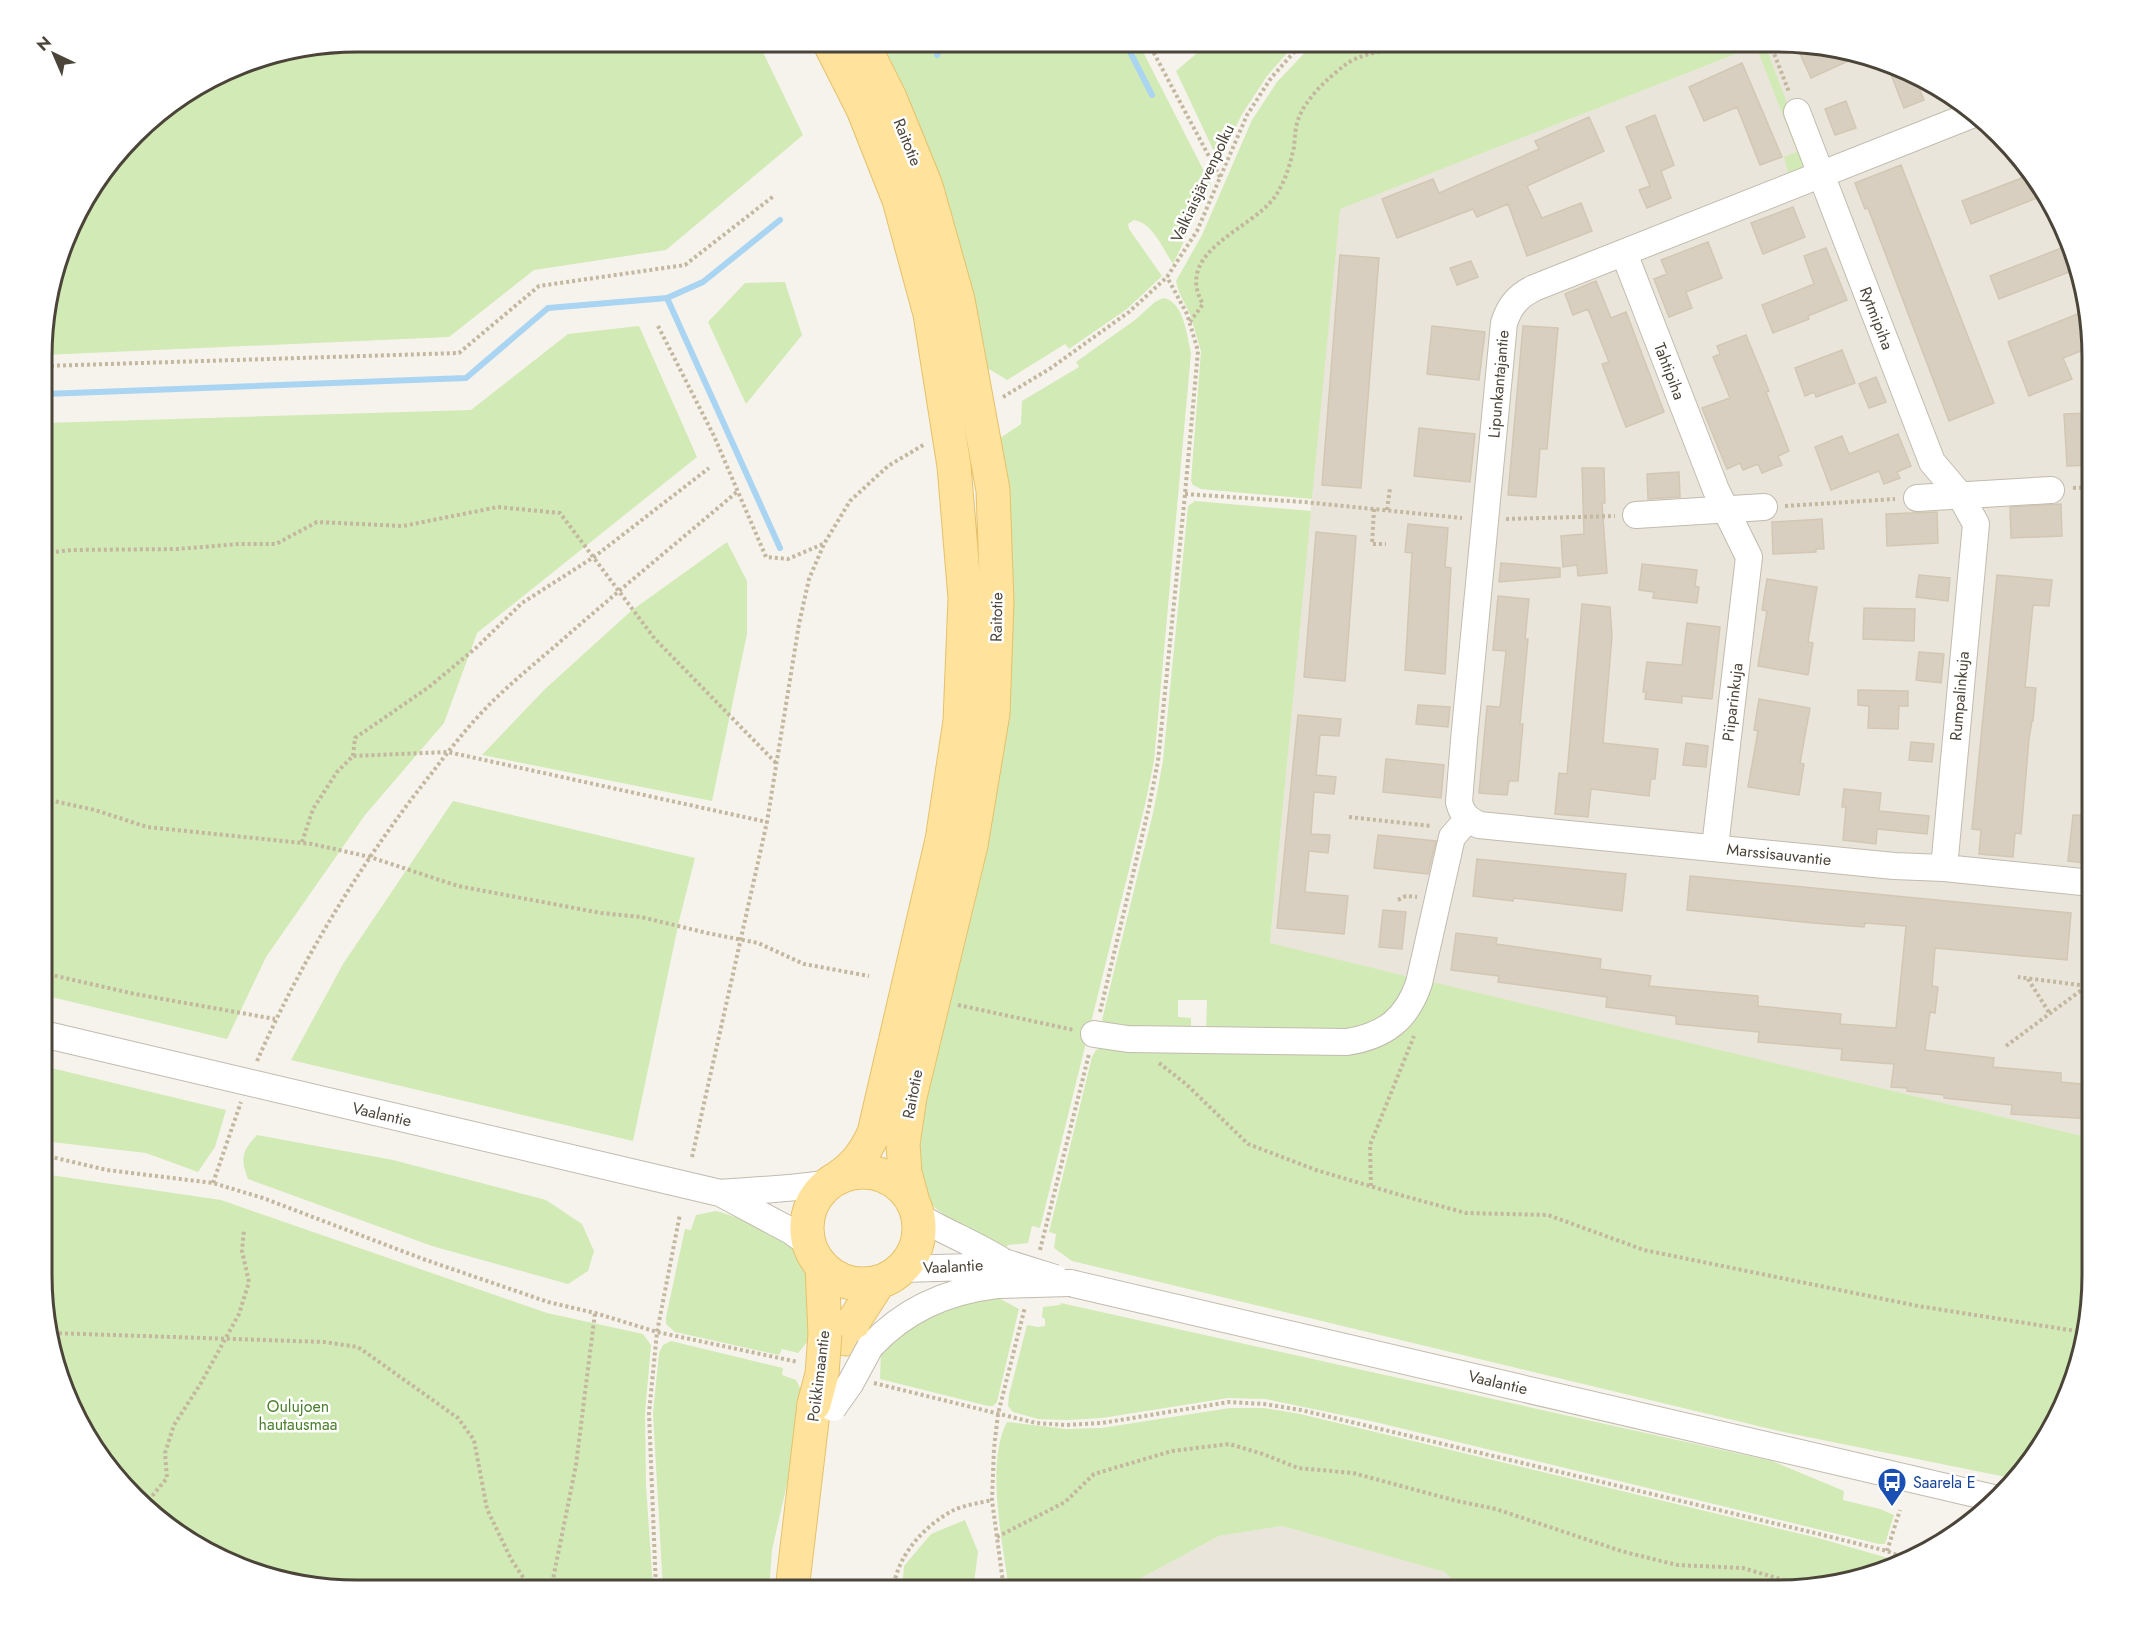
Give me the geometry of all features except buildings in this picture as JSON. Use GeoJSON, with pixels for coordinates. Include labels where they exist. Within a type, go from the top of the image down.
{"type":"FeatureCollection","features":[{"type":"Feature","properties":{"kind":"main road","name":"Raitotie"},"geometry":{"type":"LineString","coordinates":[[834,52],[863,109],[899,200],[930,314],[954,466],[965,598],[960,721],[942,840],[874,1133],[862,1157],[854,1166],[835,1179]]}},
{"type":"Feature","properties":{"kind":"main road","name":"Raitotie"},"geometry":{"type":"LineString","coordinates":[[867,52],[890,98],[926,186],[958,300],[993,501],[997,602],[993,713],[970,845],[910,1097],[903,1144],[905,1173],[916,1209]]}},
{"type":"Feature","properties":{"kind":"main road"},"geometry":{"type":"LineString","coordinates":[[854,1172],[881,1174],[894,1180],[905,1190],[916,1209],[920,1230],[911,1258],[890,1276],[860,1284],[842,1280],[815,1255],[807,1231],[812,1204],[819,1192],[835,1179],[854,1172]]}},
{"type":"Feature","properties":{"kind":"main road","name":"Poikkimaantie"},"geometry":{"type":"LineString","coordinates":[[815,1255],[847,1340]]}},
{"type":"Feature","properties":{"kind":"main road","name":"Poikkimaantie"},"geometry":{"type":"LineString","coordinates":[[793,1580],[809,1450],[823,1406],[855,1319],[890,1276]]}},
{"type":"Feature","properties":{"kind":"street","name":"Rytmipiha"},"geometry":{"type":"LineString","coordinates":[[1797,112],[1932,462],[1960,495],[1976,524]]}},
{"type":"Feature","properties":{"kind":"street","name":"Lipunkantajantie"},"geometry":{"type":"LineString","coordinates":[[1468,819],[1462,811],[1460,802],[1464,740],[1504,323],[1508,310],[1516,299],[1534,288],[1964,118]]}},
{"type":"Feature","properties":{"kind":"street","name":"Tahtipiha"},"geometry":{"type":"LineString","coordinates":[[1624,253],[1721,500],[1749,557]]}},
{"type":"Feature","properties":{"kind":"street"},"geometry":{"type":"LineString","coordinates":[[1917,498],[2051,490]]}},
{"type":"Feature","properties":{"kind":"street"},"geometry":{"type":"LineString","coordinates":[[1636,515],[1721,500],[1764,507]]}},
{"type":"Feature","properties":{"kind":"street","name":"Rumpalinkuja"},"geometry":{"type":"LineString","coordinates":[[1944,868],[1976,524]]}},
{"type":"Feature","properties":{"kind":"street","name":"Piiparinkuja"},"geometry":{"type":"LineString","coordinates":[[1715,847],[1749,557]]}},
{"type":"Feature","properties":{"kind":"street"},"geometry":{"type":"LineString","coordinates":[[1094,1034],[1128,1039],[1347,1042],[1363,1040],[1380,1033],[1404,1013],[1413,1000],[1419,983],[1452,837],[1468,819]]}},
{"type":"Feature","properties":{"kind":"street","name":"Marssisauvantie"},"geometry":{"type":"LineString","coordinates":[[1468,819],[1479,825],[2082,882]]}},
{"type":"Feature","properties":{"kind":"street","name":"Vaalantie"},"geometry":{"type":"LineString","coordinates":[[52,1036],[720,1193],[791,1231],[815,1255]]}},
{"type":"Feature","properties":{"kind":"street","name":"Vaalantie"},"geometry":{"type":"LineString","coordinates":[[720,1193],[789,1189],[835,1179]]}},
{"type":"Feature","properties":{"kind":"street","name":"Vaalantie"},"geometry":{"type":"LineString","coordinates":[[916,1209],[937,1228],[980,1246],[1000,1274]]}},
{"type":"Feature","properties":{"kind":"street","name":"Vaalantie"},"geometry":{"type":"LineString","coordinates":[[890,1276],[971,1267],[1000,1274],[1070,1283],[1985,1496]]}},
{"type":"Feature","properties":{"kind":"street"},"geometry":{"type":"LineString","coordinates":[[847,1340],[883,1332],[910,1312],[1000,1274]]}},
{"type":"Feature","properties":{"kind":"path"},"geometry":{"type":"LineString","coordinates":[[1153,52],[1220,177]]}},
{"type":"Feature","properties":{"kind":"path","name":"Valkiaisjärvenpolku"},"geometry":{"type":"LineString","coordinates":[[1002,398],[1051,368],[1129,312],[1167,277],[1197,231],[1253,106],[1271,78],[1294,52]]}},
{"type":"Feature","properties":{"kind":"path"},"geometry":{"type":"LineString","coordinates":[[1190,323],[1203,304],[1198,295],[1196,272],[1211,249],[1273,199],[1286,176],[1298,120],[1306,105],[1322,86],[1347,64],[1379,52]]}},
{"type":"Feature","properties":{"kind":"path"},"geometry":{"type":"LineString","coordinates":[[1774,52],[1797,112]]}},
{"type":"Feature","properties":{"kind":"path"},"geometry":{"type":"LineString","coordinates":[[52,366],[459,353],[539,286],[686,265],[775,195]]}},
{"type":"Feature","properties":{"kind":"path"},"geometry":{"type":"LineString","coordinates":[[1039,1254],[1094,1034],[1158,761],[1198,351],[1190,323],[1167,277]]}},
{"type":"Feature","properties":{"kind":"path"},"geometry":{"type":"LineString","coordinates":[[658,326],[714,436],[766,557],[788,559],[824,544]]}},
{"type":"Feature","properties":{"kind":"path"},"geometry":{"type":"LineString","coordinates":[[692,1157],[767,822],[799,624],[809,579],[824,544],[850,501],[888,466],[926,444]]}},
{"type":"Feature","properties":{"kind":"path"},"geometry":{"type":"LineString","coordinates":[[302,842],[313,809],[337,772],[352,756],[355,738],[429,687],[477,647],[522,603],[594,557],[709,468]]}},
{"type":"Feature","properties":{"kind":"path"},"geometry":{"type":"LineString","coordinates":[[1387,510],[1390,488]]}},
{"type":"Feature","properties":{"kind":"path"},"geometry":{"type":"LineString","coordinates":[[213,1183],[248,1082],[275,1019],[328,925],[398,816],[448,752],[495,699],[738,491]]}},
{"type":"Feature","properties":{"kind":"path"},"geometry":{"type":"LineString","coordinates":[[1185,494],[1485,520],[1636,515]]}},
{"type":"Feature","properties":{"kind":"path"},"geometry":{"type":"LineString","coordinates":[[1764,507],[1917,498]]}},
{"type":"Feature","properties":{"kind":"path"},"geometry":{"type":"LineString","coordinates":[[52,552],[276,544],[317,522],[403,526],[498,507],[560,513],[656,639],[777,764]]}},
{"type":"Feature","properties":{"kind":"path"},"geometry":{"type":"LineString","coordinates":[[1374,509],[1372,544],[1386,544]]}},
{"type":"Feature","properties":{"kind":"path"},"geometry":{"type":"LineString","coordinates":[[352,756],[448,752],[767,822]]}},
{"type":"Feature","properties":{"kind":"path"},"geometry":{"type":"LineString","coordinates":[[52,802],[95,810],[147,826],[302,842],[370,857],[458,886],[601,913],[641,917],[758,943],[804,964],[869,976]]}},
{"type":"Feature","properties":{"kind":"path"},"geometry":{"type":"LineString","coordinates":[[1348,817],[1431,826]]}},
{"type":"Feature","properties":{"kind":"path"},"geometry":{"type":"LineString","coordinates":[[52,975],[135,994],[275,1019]]}},
{"type":"Feature","properties":{"kind":"path"},"geometry":{"type":"LineString","coordinates":[[2018,977],[2082,985]]}},
{"type":"Feature","properties":{"kind":"path"},"geometry":{"type":"LineString","coordinates":[[2028,978],[2050,1014]]}},
{"type":"Feature","properties":{"kind":"path"},"geometry":{"type":"LineString","coordinates":[[2006,1046],[2082,990]]}},
{"type":"Feature","properties":{"kind":"path"},"geometry":{"type":"LineString","coordinates":[[1371,1186],[1370,1145],[1413,1041],[1420,1016],[1413,1000]]}},
{"type":"Feature","properties":{"kind":"path"},"geometry":{"type":"LineString","coordinates":[[957,1005],[1094,1034]]}},
{"type":"Feature","properties":{"kind":"path"},"geometry":{"type":"LineString","coordinates":[[1128,1039],[1186,1084],[1248,1144],[1316,1170],[1466,1213],[1548,1215],[1644,1250],[1918,1305],[2076,1331]]}},
{"type":"Feature","properties":{"kind":"path"},"geometry":{"type":"LineString","coordinates":[[52,1157],[107,1170],[213,1183],[262,1198],[423,1260],[537,1298],[657,1332],[802,1363]]}},
{"type":"Feature","properties":{"kind":"path"},"geometry":{"type":"LineString","coordinates":[[656,1580],[649,1413],[657,1332],[680,1214]]}},
{"type":"Feature","properties":{"kind":"path"},"geometry":{"type":"LineString","coordinates":[[149,1497],[167,1478],[165,1453],[174,1425],[201,1383],[238,1314],[249,1282],[242,1251],[244,1229]]}},
{"type":"Feature","properties":{"kind":"path"},"geometry":{"type":"LineString","coordinates":[[1003,1580],[992,1500],[994,1448],[998,1414],[1027,1300]]}},
{"type":"Feature","properties":{"kind":"path"},"geometry":{"type":"LineString","coordinates":[[553,1580],[576,1465],[595,1313]]}},
{"type":"Feature","properties":{"kind":"path"},"geometry":{"type":"LineString","coordinates":[[58,1333],[324,1342],[358,1347],[458,1418],[474,1440],[487,1509],[525,1580]]}},
{"type":"Feature","properties":{"kind":"path"},"geometry":{"type":"LineString","coordinates":[[868,1382],[1036,1423],[1066,1425],[1102,1423],[1229,1402],[1264,1404],[1371,1425],[1896,1555]]}},
{"type":"Feature","properties":{"kind":"path"},"geometry":{"type":"LineString","coordinates":[[997,1537],[1065,1502],[1094,1474],[1172,1451],[1229,1444],[1298,1468],[1353,1473],[1496,1509],[1621,1551],[1677,1565],[1743,1568],[1782,1580]]}},
{"type":"Feature","properties":{"kind":"path"},"geometry":{"type":"LineString","coordinates":[[896,1580],[905,1552],[927,1530],[953,1510],[992,1500]]}},
{"type":"Feature","properties":{"kind":"path"},"geometry":{"type":"LineString","coordinates":[[1887,1551],[1900,1510]]}},
{"type":"Feature","properties":{"kind":"shaded area"},"geometry":{"type":"Polygon","coordinates":[[[1741,52],[1796,53],[1836,58],[1893,76],[1946,104],[1977,128],[2006,157],[2041,205],[2058,241],[2076,298],[2081,338],[2082,1136],[1270,944],[1339,209],[1741,52]]]}},
{"type":"Feature","properties":{"kind":"shaded area"},"geometry":{"type":"Polygon","coordinates":[[[1282,1526],[1446,1572],[1454,1580],[1138,1580],[1219,1536],[1282,1526]]]}},
{"type":"Feature","properties":{"kind":"green space"},"geometry":{"type":"Polygon","coordinates":[[[358,52],[763,52],[803,135],[666,250],[534,270],[449,337],[52,355],[55,318],[63,279],[84,223],[104,188],[128,157],[157,128],[205,93],[241,76],[298,58],[358,52]]]}},
{"type":"Feature","properties":{"kind":"green space"},"geometry":{"type":"Polygon","coordinates":[[[874,52],[1143,52],[1211,185],[1173,264],[1152,231],[1141,222],[1134,220],[1128,224],[1129,229],[1162,276],[1127,309],[1069,349],[1065,344],[1007,380],[989,369],[983,372],[874,52]]]}},
{"type":"Feature","properties":{"kind":"green space"},"geometry":{"type":"Polygon","coordinates":[[[1198,52],[1288,52],[1267,76],[1241,116],[1219,162],[1176,71],[1198,52]]]}},
{"type":"Feature","properties":{"kind":"green space"},"geometry":{"type":"Polygon","coordinates":[[[1306,52],[1741,52],[1340,209],[1312,499],[1201,489],[1193,485],[1191,481],[1201,351],[1190,314],[1176,281],[1202,235],[1252,120],[1277,82],[1306,52]]]}},
{"type":"Feature","properties":{"kind":"green space"},"geometry":{"type":"Polygon","coordinates":[[[1758,52],[1767,52],[1809,160],[1808,170],[1789,176],[1784,157],[1797,152],[1758,52]]]}},
{"type":"Feature","properties":{"kind":"green space"},"geometry":{"type":"Polygon","coordinates":[[[785,282],[802,335],[746,404],[708,322],[745,283],[785,282]]]}},
{"type":"Feature","properties":{"kind":"green space"},"geometry":{"type":"Polygon","coordinates":[[[1163,298],[1176,305],[1180,312],[1191,353],[1154,761],[1040,1228],[1032,1226],[1028,1243],[1007,1247],[957,1224],[935,1208],[925,1194],[914,1143],[944,995],[993,443],[1021,424],[1022,401],[1079,367],[1076,362],[1163,298]]]}},
{"type":"Feature","properties":{"kind":"green space"},"geometry":{"type":"Polygon","coordinates":[[[639,326],[697,457],[477,633],[444,723],[365,815],[266,957],[227,1039],[52,997],[52,423],[471,410],[568,334],[639,326]]]}},
{"type":"Feature","properties":{"kind":"green space"},"geometry":{"type":"Polygon","coordinates":[[[1195,501],[1311,511],[1270,943],[1414,978],[1407,997],[1364,1035],[1206,1034],[1207,1000],[1178,1000],[1178,1017],[1191,1018],[1191,1034],[1107,1027],[1102,1020],[1154,809],[1163,761],[1188,506],[1195,501]]]}},
{"type":"Feature","properties":{"kind":"green space"},"geometry":{"type":"Polygon","coordinates":[[[727,542],[747,581],[747,634],[712,801],[482,755],[544,690],[631,611],[727,542]]]}},
{"type":"Feature","properties":{"kind":"green space"},"geometry":{"type":"Polygon","coordinates":[[[453,801],[695,858],[679,921],[633,1141],[291,1060],[343,964],[453,801]]]}},
{"type":"Feature","properties":{"kind":"green space"},"geometry":{"type":"Polygon","coordinates":[[[1424,980],[2082,1136],[2082,1274],[2079,1314],[2065,1372],[2041,1427],[2004,1477],[1783,1432],[1072,1261],[1054,1248],[1056,1234],[1049,1232],[1092,1057],[1096,1050],[1104,1046],[1348,1048],[1424,980]]]}},
{"type":"Feature","properties":{"kind":"green space"},"geometry":{"type":"Polygon","coordinates":[[[52,1068],[226,1110],[215,1147],[198,1172],[146,1153],[52,1142],[52,1068]]]}},
{"type":"Feature","properties":{"kind":"green space"},"geometry":{"type":"Polygon","coordinates":[[[257,1135],[393,1160],[546,1200],[582,1224],[594,1251],[588,1271],[568,1284],[432,1246],[248,1179],[243,1161],[245,1151],[257,1135]]]}},
{"type":"Feature","properties":{"kind":"green space","name":"Oulujoen hautausmaa"},"geometry":{"type":"Polygon","coordinates":[[[52,1175],[221,1200],[547,1313],[643,1334],[651,1345],[645,1413],[646,1485],[652,1580],[338,1579],[279,1569],[241,1556],[205,1539],[157,1504],[128,1475],[93,1427],[76,1391],[63,1353],[55,1314],[52,1274],[52,1175]]]}},
{"type":"Feature","properties":{"kind":"green space"},"geometry":{"type":"Polygon","coordinates":[[[716,1211],[768,1232],[782,1240],[802,1258],[810,1284],[814,1334],[798,1353],[782,1349],[779,1355],[675,1332],[666,1324],[685,1229],[691,1230],[696,1215],[716,1211]]]}},
{"type":"Feature","properties":{"kind":"green space"},"geometry":{"type":"Polygon","coordinates":[[[997,1297],[1019,1309],[997,1402],[993,1406],[880,1379],[881,1352],[884,1353],[891,1340],[942,1306],[997,1297]]]}},
{"type":"Feature","properties":{"kind":"green space"},"geometry":{"type":"Polygon","coordinates":[[[1061,1303],[1772,1461],[1844,1491],[1843,1500],[1880,1509],[1894,1515],[1885,1544],[1879,1544],[1371,1421],[1265,1399],[1228,1398],[1102,1418],[1067,1420],[1038,1419],[1013,1412],[1008,1406],[1009,1395],[1027,1325],[1045,1326],[1045,1319],[1042,1317],[1043,1307],[1061,1303]]]}},
{"type":"Feature","properties":{"kind":"green space"},"geometry":{"type":"Polygon","coordinates":[[[671,1341],[783,1368],[782,1375],[796,1380],[806,1400],[772,1550],[770,1580],[662,1580],[653,1413],[659,1353],[663,1345],[671,1341]]]}},
{"type":"Feature","properties":{"kind":"green space"},"geometry":{"type":"Polygon","coordinates":[[[1230,1408],[1264,1408],[1300,1414],[1818,1538],[1888,1558],[1836,1574],[1796,1579],[1453,1580],[1445,1572],[1282,1526],[1219,1536],[1138,1580],[1008,1580],[996,1481],[997,1459],[1007,1422],[1066,1429],[1102,1428],[1230,1408]]]}},
{"type":"Feature","properties":{"kind":"green space"},"geometry":{"type":"Polygon","coordinates":[[[965,1520],[978,1552],[974,1580],[903,1580],[904,1566],[931,1534],[965,1520]]]}},
{"type":"Feature","properties":{"kind":"waterway"},"geometry":{"type":"LineString","coordinates":[[1130,52],[1152,95]]}},
{"type":"Feature","properties":{"kind":"waterway"},"geometry":{"type":"LineString","coordinates":[[52,394],[466,378],[548,308],[667,298],[703,282],[780,220]]}},
{"type":"Feature","properties":{"kind":"waterway"},"geometry":{"type":"LineString","coordinates":[[667,298],[780,548]]}},
{"type":"Feature","properties":{"kind":"place","name":"Saarela E"},"geometry":{"type":"Point","coordinates":[1892,1508]}}]}
